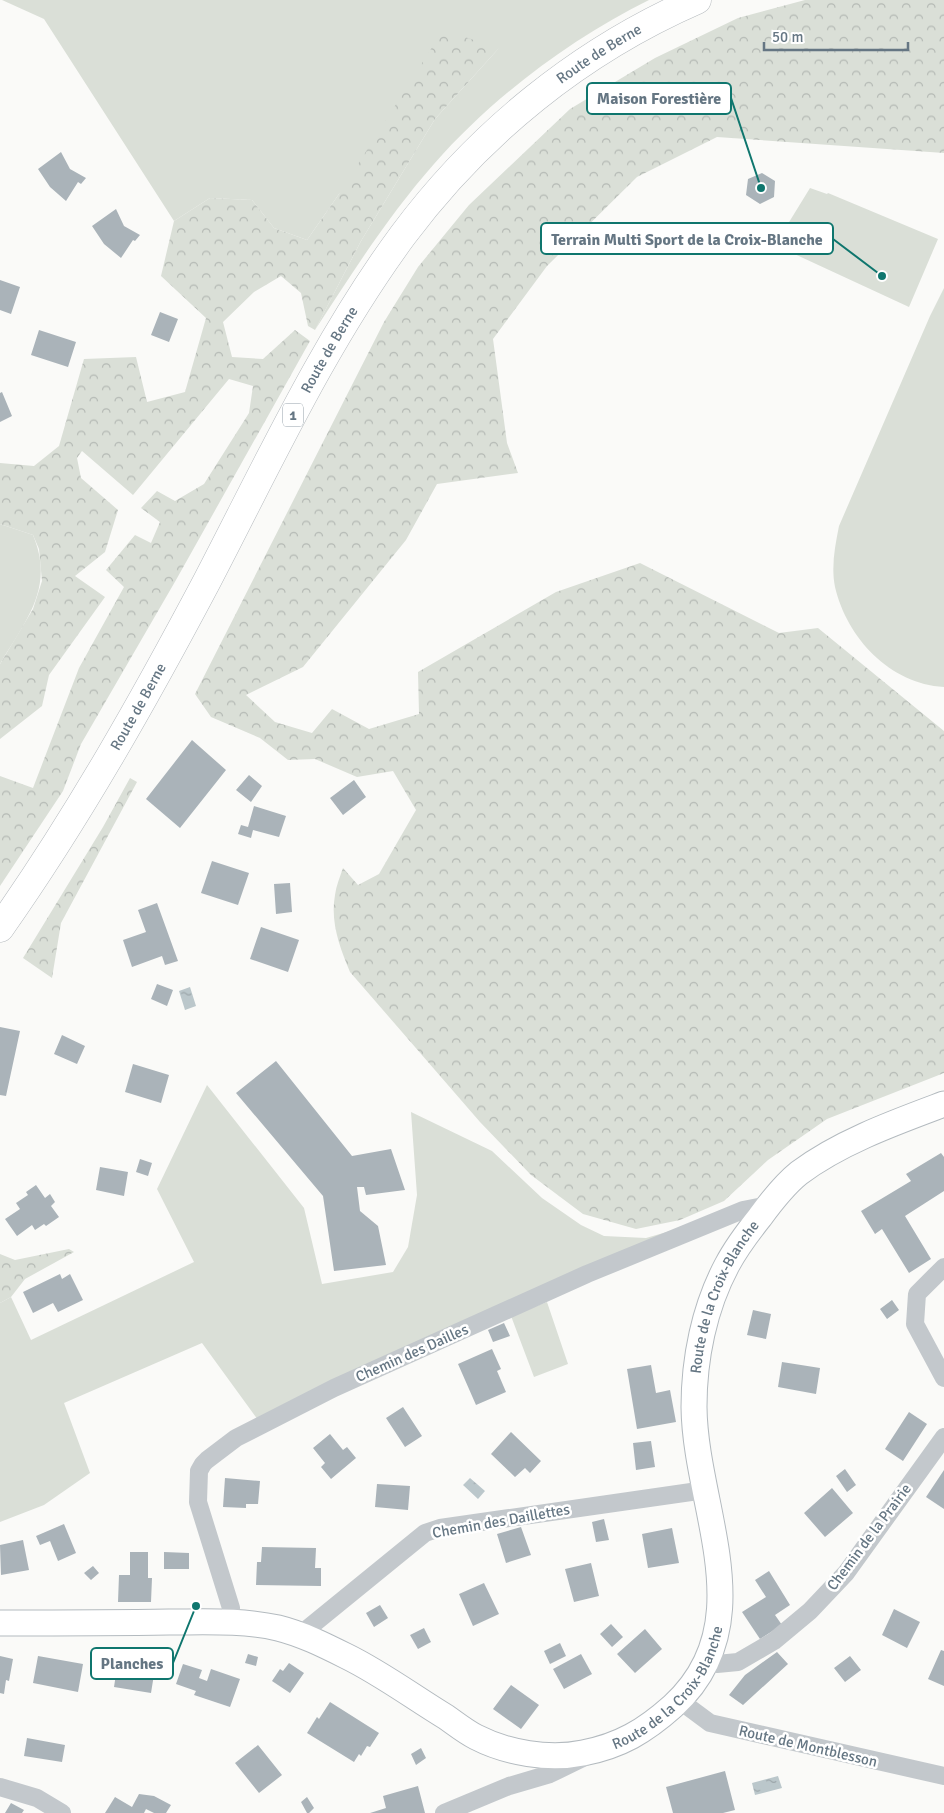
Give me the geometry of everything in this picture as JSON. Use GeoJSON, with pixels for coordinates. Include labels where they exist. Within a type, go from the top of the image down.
{"type":"FeatureCollection","features":[{"type":"Feature","properties":{"kind":"main road","name":"Route de Berne"},"geometry":{"type":"LineString","coordinates":[[0,928],[108,762],[158,674],[311,382],[352,310],[404,234],[463,164],[498,129],[526,105],[563,76],[604,49],[654,20],[697,0]]}},
{"type":"Feature","properties":{"kind":"street","name":"Route de la Croix-Blanche"},"geometry":{"type":"LineString","coordinates":[[0,1623],[241,1624],[276,1628],[301,1634],[350,1658],[477,1738],[510,1750],[553,1756],[579,1754],[598,1750],[632,1737],[654,1722],[679,1700],[706,1661],[714,1643],[721,1600],[718,1555],[705,1490],[694,1408],[696,1367],[708,1308],[726,1266],[743,1239],[769,1205],[798,1174],[841,1148],[886,1126],[944,1104]]}},
{"type":"Feature","properties":{"kind":"street","name":"Chemin des Dailles"},"geometry":{"type":"LineString","coordinates":[[231,1608],[198,1502],[198,1483],[199,1471],[203,1464],[236,1438],[334,1388],[587,1274],[743,1210],[769,1205]]}},
{"type":"Feature","properties":{"kind":"street"},"geometry":{"type":"LineString","coordinates":[[944,1267],[917,1294],[915,1324],[944,1378]]}},
{"type":"Feature","properties":{"kind":"street","name":"Chemin de la Prairie"},"geometry":{"type":"LineString","coordinates":[[706,1661],[717,1664],[738,1662],[774,1641],[810,1611],[846,1573],[944,1437]]}},
{"type":"Feature","properties":{"kind":"street","name":"Chemin des Daillettes"},"geometry":{"type":"LineString","coordinates":[[301,1634],[425,1533],[440,1528],[705,1490]]}},
{"type":"Feature","properties":{"kind":"street","name":"Route de Montblesson"},"geometry":{"type":"LineString","coordinates":[[679,1700],[710,1723],[944,1776]]}},
{"type":"Feature","properties":{"kind":"street"},"geometry":{"type":"LineString","coordinates":[[444,1813],[509,1786],[550,1774],[598,1750]]}},
{"type":"Feature","properties":{"kind":"street"},"geometry":{"type":"LineString","coordinates":[[0,1787],[38,1798],[62,1813]]}},
{"type":"Feature","properties":{"kind":"green space"},"geometry":{"type":"Polygon","coordinates":[[[2,0],[649,0],[590,33],[561,52],[507,93],[457,139],[417,183],[386,224],[315,330],[361,241],[435,119],[499,48],[339,194],[307,240],[274,228],[252,200],[210,198],[174,221],[44,19],[2,0]]]}},
{"type":"Feature","properties":{"kind":"green space"},"geometry":{"type":"Polygon","coordinates":[[[805,0],[944,0],[944,153],[717,137],[637,177],[547,266],[493,339],[507,443],[518,473],[437,484],[406,540],[303,667],[246,695],[275,722],[312,733],[332,709],[369,729],[419,714],[418,672],[556,592],[640,563],[779,633],[818,628],[944,731],[944,1073],[827,1119],[768,1160],[724,1201],[680,1220],[636,1229],[583,1214],[531,1175],[480,1122],[350,972],[335,925],[334,905],[337,885],[343,868],[358,885],[379,874],[416,810],[393,771],[357,777],[315,759],[288,760],[260,738],[211,717],[195,694],[384,322],[418,267],[469,205],[570,109],[655,58],[738,18],[805,0]]]}},
{"type":"Feature","properties":{"kind":"green space"},"geometry":{"type":"Polygon","coordinates":[[[443,30],[499,48],[435,119],[361,241],[315,330],[308,326],[301,293],[281,276],[254,292],[223,322],[232,357],[263,359],[295,330],[310,341],[176,580],[81,744],[63,791],[0,886],[0,776],[33,788],[79,668],[124,587],[106,570],[135,535],[151,543],[160,522],[141,508],[157,491],[175,501],[204,484],[249,413],[253,386],[229,379],[133,495],[82,451],[77,458],[81,478],[118,510],[105,552],[75,576],[105,597],[49,675],[42,706],[0,739],[0,664],[33,609],[42,581],[39,549],[33,535],[0,524],[0,463],[34,466],[59,446],[84,359],[136,357],[147,402],[185,392],[206,318],[161,276],[174,221],[210,198],[252,200],[274,228],[307,240],[339,194],[443,30]]]}},
{"type":"Feature","properties":{"kind":"green space"},"geometry":{"type":"Polygon","coordinates":[[[810,188],[828,193],[938,239],[909,307],[775,245],[810,188]]]}},
{"type":"Feature","properties":{"kind":"green space"},"geometry":{"type":"Polygon","coordinates":[[[944,288],[944,687],[924,684],[906,677],[874,655],[850,624],[841,606],[835,587],[833,564],[839,526],[930,316],[944,288]]]}},
{"type":"Feature","properties":{"kind":"green space"},"geometry":{"type":"Polygon","coordinates":[[[0,524],[33,535],[39,554],[41,571],[39,588],[28,618],[0,664],[0,524]]]}},
{"type":"Feature","properties":{"kind":"green space"},"geometry":{"type":"Polygon","coordinates":[[[130,778],[137,782],[61,923],[52,978],[23,958],[103,827],[130,778]]]}},
{"type":"Feature","properties":{"kind":"green space"},"geometry":{"type":"Polygon","coordinates":[[[207,1085],[304,1208],[322,1284],[393,1272],[408,1247],[417,1195],[411,1112],[492,1151],[542,1198],[581,1225],[604,1236],[646,1238],[677,1229],[258,1420],[202,1343],[64,1403],[90,1473],[44,1505],[0,1522],[0,1303],[11,1297],[31,1340],[194,1262],[157,1189],[207,1085]]]}},
{"type":"Feature","properties":{"kind":"green space"},"geometry":{"type":"Polygon","coordinates":[[[69,1249],[74,1252],[25,1279],[11,1297],[0,1303],[0,1254],[15,1260],[69,1249]]]}},
{"type":"Feature","properties":{"kind":"green space"},"geometry":{"type":"Polygon","coordinates":[[[547,1302],[568,1364],[534,1377],[511,1316],[547,1302]]]}},
{"type":"Feature","properties":{"kind":"water"},"geometry":{"type":"Polygon","coordinates":[[[190,987],[196,1006],[185,1010],[179,991],[190,987]]]}},
{"type":"Feature","properties":{"kind":"water"},"geometry":{"type":"Polygon","coordinates":[[[470,1478],[485,1491],[478,1499],[463,1485],[470,1478]]]}},
{"type":"Feature","properties":{"kind":"water"},"geometry":{"type":"Polygon","coordinates":[[[778,1776],[782,1788],[755,1795],[752,1783],[778,1776]]]}},
{"type":"Feature","properties":{"kind":"building"},"geometry":{"type":"Polygon","coordinates":[[[61,152],[70,169],[86,178],[81,184],[78,182],[66,201],[50,187],[38,169],[61,152]]]}},
{"type":"Feature","properties":{"kind":"building"},"geometry":{"type":"Polygon","coordinates":[[[762,173],[775,181],[774,197],[760,204],[746,195],[748,179],[762,173]]]}},
{"type":"Feature","properties":{"kind":"building"},"geometry":{"type":"Polygon","coordinates":[[[116,209],[124,226],[140,235],[135,241],[133,240],[121,258],[104,244],[92,226],[116,209]]]}},
{"type":"Feature","properties":{"kind":"building"},"geometry":{"type":"Polygon","coordinates":[[[0,280],[20,287],[11,314],[0,310],[0,280]]]}},
{"type":"Feature","properties":{"kind":"building"},"geometry":{"type":"Polygon","coordinates":[[[160,312],[178,319],[169,342],[151,335],[160,312]]]}},
{"type":"Feature","properties":{"kind":"building"},"geometry":{"type":"Polygon","coordinates":[[[39,330],[76,342],[68,367],[31,355],[39,330]]]}},
{"type":"Feature","properties":{"kind":"building"},"geometry":{"type":"Polygon","coordinates":[[[2,392],[12,416],[0,422],[0,393],[2,392]]]}},
{"type":"Feature","properties":{"kind":"building"},"geometry":{"type":"Polygon","coordinates":[[[192,740],[226,770],[180,828],[146,799],[192,740]]]}},
{"type":"Feature","properties":{"kind":"building"},"geometry":{"type":"Polygon","coordinates":[[[249,775],[262,786],[251,802],[236,790],[249,775]]]}},
{"type":"Feature","properties":{"kind":"building"},"geometry":{"type":"Polygon","coordinates":[[[354,780],[366,797],[343,815],[330,798],[354,780]]]}},
{"type":"Feature","properties":{"kind":"building"},"geometry":{"type":"Polygon","coordinates":[[[254,806],[286,816],[279,837],[253,830],[251,838],[238,834],[241,825],[248,827],[254,806]]]}},
{"type":"Feature","properties":{"kind":"building"},"geometry":{"type":"Polygon","coordinates":[[[212,861],[249,873],[238,905],[201,893],[212,861]]]}},
{"type":"Feature","properties":{"kind":"building"},"geometry":{"type":"Polygon","coordinates":[[[290,883],[292,912],[276,914],[274,884],[290,883]]]}},
{"type":"Feature","properties":{"kind":"building"},"geometry":{"type":"Polygon","coordinates":[[[157,903],[178,961],[165,965],[162,956],[132,967],[123,940],[146,932],[138,910],[157,903]]]}},
{"type":"Feature","properties":{"kind":"building"},"geometry":{"type":"Polygon","coordinates":[[[261,927],[299,940],[288,972],[250,959],[261,927]]]}},
{"type":"Feature","properties":{"kind":"building"},"geometry":{"type":"Polygon","coordinates":[[[157,984],[173,990],[167,1006],[151,999],[157,984]]]}},
{"type":"Feature","properties":{"kind":"building"},"geometry":{"type":"Polygon","coordinates":[[[0,1027],[20,1031],[6,1096],[0,1095],[0,1027]]]}},
{"type":"Feature","properties":{"kind":"building"},"geometry":{"type":"Polygon","coordinates":[[[62,1035],[85,1046],[77,1064],[54,1054],[62,1035]]]}},
{"type":"Feature","properties":{"kind":"building"},"geometry":{"type":"Polygon","coordinates":[[[276,1061],[352,1156],[391,1149],[405,1190],[366,1195],[364,1187],[357,1187],[360,1211],[378,1226],[386,1265],[334,1271],[323,1196],[236,1093],[276,1061]]]}},
{"type":"Feature","properties":{"kind":"building"},"geometry":{"type":"Polygon","coordinates":[[[133,1064],[169,1075],[161,1103],[125,1092],[133,1064]]]}},
{"type":"Feature","properties":{"kind":"building"},"geometry":{"type":"Polygon","coordinates":[[[941,1153],[944,1157],[944,1191],[905,1216],[931,1259],[909,1273],[882,1229],[875,1234],[861,1211],[911,1181],[906,1174],[941,1153]]]}},
{"type":"Feature","properties":{"kind":"building"},"geometry":{"type":"Polygon","coordinates":[[[140,1159],[152,1163],[148,1176],[136,1172],[140,1159]]]}},
{"type":"Feature","properties":{"kind":"building"},"geometry":{"type":"Polygon","coordinates":[[[100,1167],[128,1172],[124,1196],[96,1190],[100,1167]]]}},
{"type":"Feature","properties":{"kind":"building"},"geometry":{"type":"Polygon","coordinates":[[[36,1185],[45,1198],[50,1194],[55,1202],[51,1206],[59,1217],[46,1226],[44,1224],[35,1230],[32,1225],[17,1236],[5,1219],[20,1209],[16,1203],[28,1195],[26,1192],[36,1185]]]}},
{"type":"Feature","properties":{"kind":"building"},"geometry":{"type":"Polygon","coordinates":[[[60,1274],[62,1279],[70,1274],[83,1300],[58,1312],[53,1303],[33,1313],[23,1292],[60,1274]]]}},
{"type":"Feature","properties":{"kind":"building"},"geometry":{"type":"Polygon","coordinates":[[[892,1300],[899,1310],[887,1319],[880,1309],[892,1300]]]}},
{"type":"Feature","properties":{"kind":"building"},"geometry":{"type":"Polygon","coordinates":[[[753,1310],[771,1314],[766,1339],[747,1335],[753,1310]]]}},
{"type":"Feature","properties":{"kind":"building"},"geometry":{"type":"Polygon","coordinates":[[[504,1323],[510,1336],[493,1342],[488,1330],[504,1323]]]}},
{"type":"Feature","properties":{"kind":"building"},"geometry":{"type":"Polygon","coordinates":[[[492,1349],[501,1369],[497,1371],[506,1392],[476,1405],[458,1364],[492,1349]]]}},
{"type":"Feature","properties":{"kind":"building"},"geometry":{"type":"Polygon","coordinates":[[[782,1362],[820,1368],[816,1394],[778,1387],[782,1362]]]}},
{"type":"Feature","properties":{"kind":"building"},"geometry":{"type":"Polygon","coordinates":[[[651,1365],[656,1393],[670,1390],[676,1422],[637,1429],[627,1369],[651,1365]]]}},
{"type":"Feature","properties":{"kind":"building"},"geometry":{"type":"Polygon","coordinates":[[[403,1407],[422,1436],[405,1447],[386,1418],[403,1407]]]}},
{"type":"Feature","properties":{"kind":"building"},"geometry":{"type":"Polygon","coordinates":[[[909,1412],[927,1424],[903,1461],[885,1449],[909,1412]]]}},
{"type":"Feature","properties":{"kind":"building"},"geometry":{"type":"Polygon","coordinates":[[[511,1432],[541,1461],[530,1473],[525,1468],[515,1477],[491,1454],[511,1432]]]}},
{"type":"Feature","properties":{"kind":"building"},"geometry":{"type":"Polygon","coordinates":[[[330,1434],[343,1450],[347,1447],[356,1458],[331,1479],[321,1467],[325,1463],[313,1448],[330,1434]]]}},
{"type":"Feature","properties":{"kind":"building"},"geometry":{"type":"Polygon","coordinates":[[[651,1441],[655,1467],[636,1470],[633,1443],[651,1441]]]}},
{"type":"Feature","properties":{"kind":"building"},"geometry":{"type":"Polygon","coordinates":[[[845,1469],[856,1485],[847,1492],[836,1476],[845,1469]]]}},
{"type":"Feature","properties":{"kind":"building"},"geometry":{"type":"Polygon","coordinates":[[[944,1470],[944,1509],[926,1497],[944,1470]]]}},
{"type":"Feature","properties":{"kind":"building"},"geometry":{"type":"Polygon","coordinates":[[[225,1478],[260,1481],[258,1504],[246,1504],[246,1508],[223,1507],[225,1478]]]}},
{"type":"Feature","properties":{"kind":"building"},"geometry":{"type":"Polygon","coordinates":[[[377,1484],[410,1486],[408,1510],[375,1507],[377,1484]]]}},
{"type":"Feature","properties":{"kind":"building"},"geometry":{"type":"Polygon","coordinates":[[[832,1488],[853,1513],[825,1537],[804,1513],[832,1488]]]}},
{"type":"Feature","properties":{"kind":"building"},"geometry":{"type":"Polygon","coordinates":[[[604,1519],[609,1540],[596,1542],[592,1522],[604,1519]]]}},
{"type":"Feature","properties":{"kind":"building"},"geometry":{"type":"Polygon","coordinates":[[[64,1524],[76,1553],[58,1561],[50,1541],[40,1545],[36,1536],[64,1524]]]}},
{"type":"Feature","properties":{"kind":"building"},"geometry":{"type":"Polygon","coordinates":[[[521,1527],[531,1555],[506,1563],[497,1534],[521,1527]]]}},
{"type":"Feature","properties":{"kind":"building"},"geometry":{"type":"Polygon","coordinates":[[[672,1528],[679,1563],[648,1568],[642,1534],[672,1528]]]}},
{"type":"Feature","properties":{"kind":"building"},"geometry":{"type":"Polygon","coordinates":[[[23,1540],[29,1570],[1,1575],[0,1545],[23,1540]]]}},
{"type":"Feature","properties":{"kind":"building"},"geometry":{"type":"Polygon","coordinates":[[[262,1547],[316,1548],[315,1568],[321,1568],[321,1586],[256,1585],[257,1562],[261,1562],[262,1547]]]}},
{"type":"Feature","properties":{"kind":"building"},"geometry":{"type":"Polygon","coordinates":[[[130,1552],[148,1552],[148,1578],[152,1578],[151,1602],[118,1602],[119,1575],[130,1575],[130,1552]]]}},
{"type":"Feature","properties":{"kind":"building"},"geometry":{"type":"Polygon","coordinates":[[[164,1552],[189,1553],[189,1569],[164,1569],[164,1552]]]}},
{"type":"Feature","properties":{"kind":"building"},"geometry":{"type":"Polygon","coordinates":[[[591,1563],[599,1596],[574,1602],[565,1569],[591,1563]]]}},
{"type":"Feature","properties":{"kind":"building"},"geometry":{"type":"Polygon","coordinates":[[[93,1566],[99,1573],[91,1580],[84,1573],[93,1566]]]}},
{"type":"Feature","properties":{"kind":"building"},"geometry":{"type":"Polygon","coordinates":[[[769,1571],[790,1605],[775,1615],[782,1625],[760,1639],[742,1612],[766,1597],[755,1580],[769,1571]]]}},
{"type":"Feature","properties":{"kind":"building"},"geometry":{"type":"Polygon","coordinates":[[[484,1583],[499,1614],[473,1626],[459,1594],[484,1583]]]}},
{"type":"Feature","properties":{"kind":"building"},"geometry":{"type":"Polygon","coordinates":[[[380,1605],[388,1618],[374,1627],[366,1613],[380,1605]]]}},
{"type":"Feature","properties":{"kind":"building"},"geometry":{"type":"Polygon","coordinates":[[[894,1609],[920,1622],[907,1648],[882,1635],[894,1609]]]}},
{"type":"Feature","properties":{"kind":"building"},"geometry":{"type":"Polygon","coordinates":[[[611,1624],[623,1637],[612,1647],[600,1634],[611,1624]]]}},
{"type":"Feature","properties":{"kind":"building"},"geometry":{"type":"Polygon","coordinates":[[[424,1628],[431,1642],[418,1649],[410,1635],[424,1628]]]}},
{"type":"Feature","properties":{"kind":"building"},"geometry":{"type":"Polygon","coordinates":[[[645,1629],[662,1649],[635,1673],[617,1654],[645,1629]]]}},
{"type":"Feature","properties":{"kind":"building"},"geometry":{"type":"Polygon","coordinates":[[[560,1643],[566,1656],[550,1664],[544,1651],[560,1643]]]}},
{"type":"Feature","properties":{"kind":"building"},"geometry":{"type":"Polygon","coordinates":[[[941,1650],[944,1651],[944,1686],[928,1679],[941,1650]]]}},
{"type":"Feature","properties":{"kind":"building"},"geometry":{"type":"Polygon","coordinates":[[[777,1652],[788,1664],[743,1705],[729,1695],[745,1675],[777,1652]]]}},
{"type":"Feature","properties":{"kind":"building"},"geometry":{"type":"Polygon","coordinates":[[[143,1654],[157,1656],[151,1693],[114,1687],[118,1661],[141,1665],[143,1654]]]}},
{"type":"Feature","properties":{"kind":"building"},"geometry":{"type":"Polygon","coordinates":[[[248,1654],[258,1657],[256,1666],[245,1663],[248,1654]]]}},
{"type":"Feature","properties":{"kind":"building"},"geometry":{"type":"Polygon","coordinates":[[[581,1654],[592,1674],[564,1689],[553,1669],[581,1654]]]}},
{"type":"Feature","properties":{"kind":"building"},"geometry":{"type":"Polygon","coordinates":[[[0,1656],[13,1659],[9,1681],[6,1680],[4,1694],[0,1693],[0,1656]]]}},
{"type":"Feature","properties":{"kind":"building"},"geometry":{"type":"Polygon","coordinates":[[[38,1656],[83,1664],[78,1692],[33,1683],[38,1656]]]}},
{"type":"Feature","properties":{"kind":"building"},"geometry":{"type":"Polygon","coordinates":[[[850,1656],[861,1670],[845,1682],[834,1668],[850,1656]]]}},
{"type":"Feature","properties":{"kind":"building"},"geometry":{"type":"Polygon","coordinates":[[[289,1663],[304,1673],[290,1693],[272,1681],[280,1669],[283,1671],[289,1663]]]}},
{"type":"Feature","properties":{"kind":"building"},"geometry":{"type":"Polygon","coordinates":[[[183,1664],[202,1670],[199,1678],[207,1681],[211,1669],[240,1679],[230,1707],[194,1695],[196,1691],[176,1684],[183,1664]]]}},
{"type":"Feature","properties":{"kind":"building"},"geometry":{"type":"Polygon","coordinates":[[[511,1685],[539,1705],[521,1729],[493,1709],[511,1685]]]}},
{"type":"Feature","properties":{"kind":"building"},"geometry":{"type":"Polygon","coordinates":[[[330,1702],[379,1733],[370,1747],[367,1746],[361,1756],[359,1754],[354,1762],[307,1733],[317,1717],[319,1719],[330,1702]]]}},
{"type":"Feature","properties":{"kind":"building"},"geometry":{"type":"Polygon","coordinates":[[[27,1738],[65,1745],[62,1762],[24,1756],[27,1738]]]}},
{"type":"Feature","properties":{"kind":"building"},"geometry":{"type":"Polygon","coordinates":[[[258,1745],[282,1775],[259,1793],[235,1763],[258,1745]]]}},
{"type":"Feature","properties":{"kind":"building"},"geometry":{"type":"Polygon","coordinates":[[[421,1748],[426,1758],[416,1765],[411,1754],[421,1748]]]}},
{"type":"Feature","properties":{"kind":"building"},"geometry":{"type":"Polygon","coordinates":[[[725,1771],[735,1810],[723,1813],[673,1813],[666,1787],[725,1771]]]}},
{"type":"Feature","properties":{"kind":"building"},"geometry":{"type":"Polygon","coordinates":[[[418,1786],[425,1813],[370,1813],[386,1808],[383,1796],[418,1786]]]}},
{"type":"Feature","properties":{"kind":"building"},"geometry":{"type":"Polygon","coordinates":[[[139,1794],[154,1796],[171,1805],[166,1813],[154,1813],[146,1809],[144,1813],[105,1813],[115,1797],[132,1807],[139,1794]]]}},
{"type":"Feature","properties":{"kind":"building"},"geometry":{"type":"Polygon","coordinates":[[[307,1797],[314,1808],[309,1813],[307,1813],[301,1802],[307,1797]]]}},
{"type":"Feature","properties":{"kind":"building"},"geometry":{"type":"Polygon","coordinates":[[[11,1803],[24,1810],[22,1813],[5,1813],[11,1803]]]}},
{"type":"Feature","properties":{"kind":"place","name":"Maison Forestière"},"geometry":{"type":"Point","coordinates":[761,188]}},
{"type":"Feature","properties":{"kind":"place","name":"Terrain Multi Sport de la Croix-Blanche"},"geometry":{"type":"Point","coordinates":[882,276]}},
{"type":"Feature","properties":{"kind":"place","name":"Planches"},"geometry":{"type":"Point","coordinates":[196,1606]}}]}
